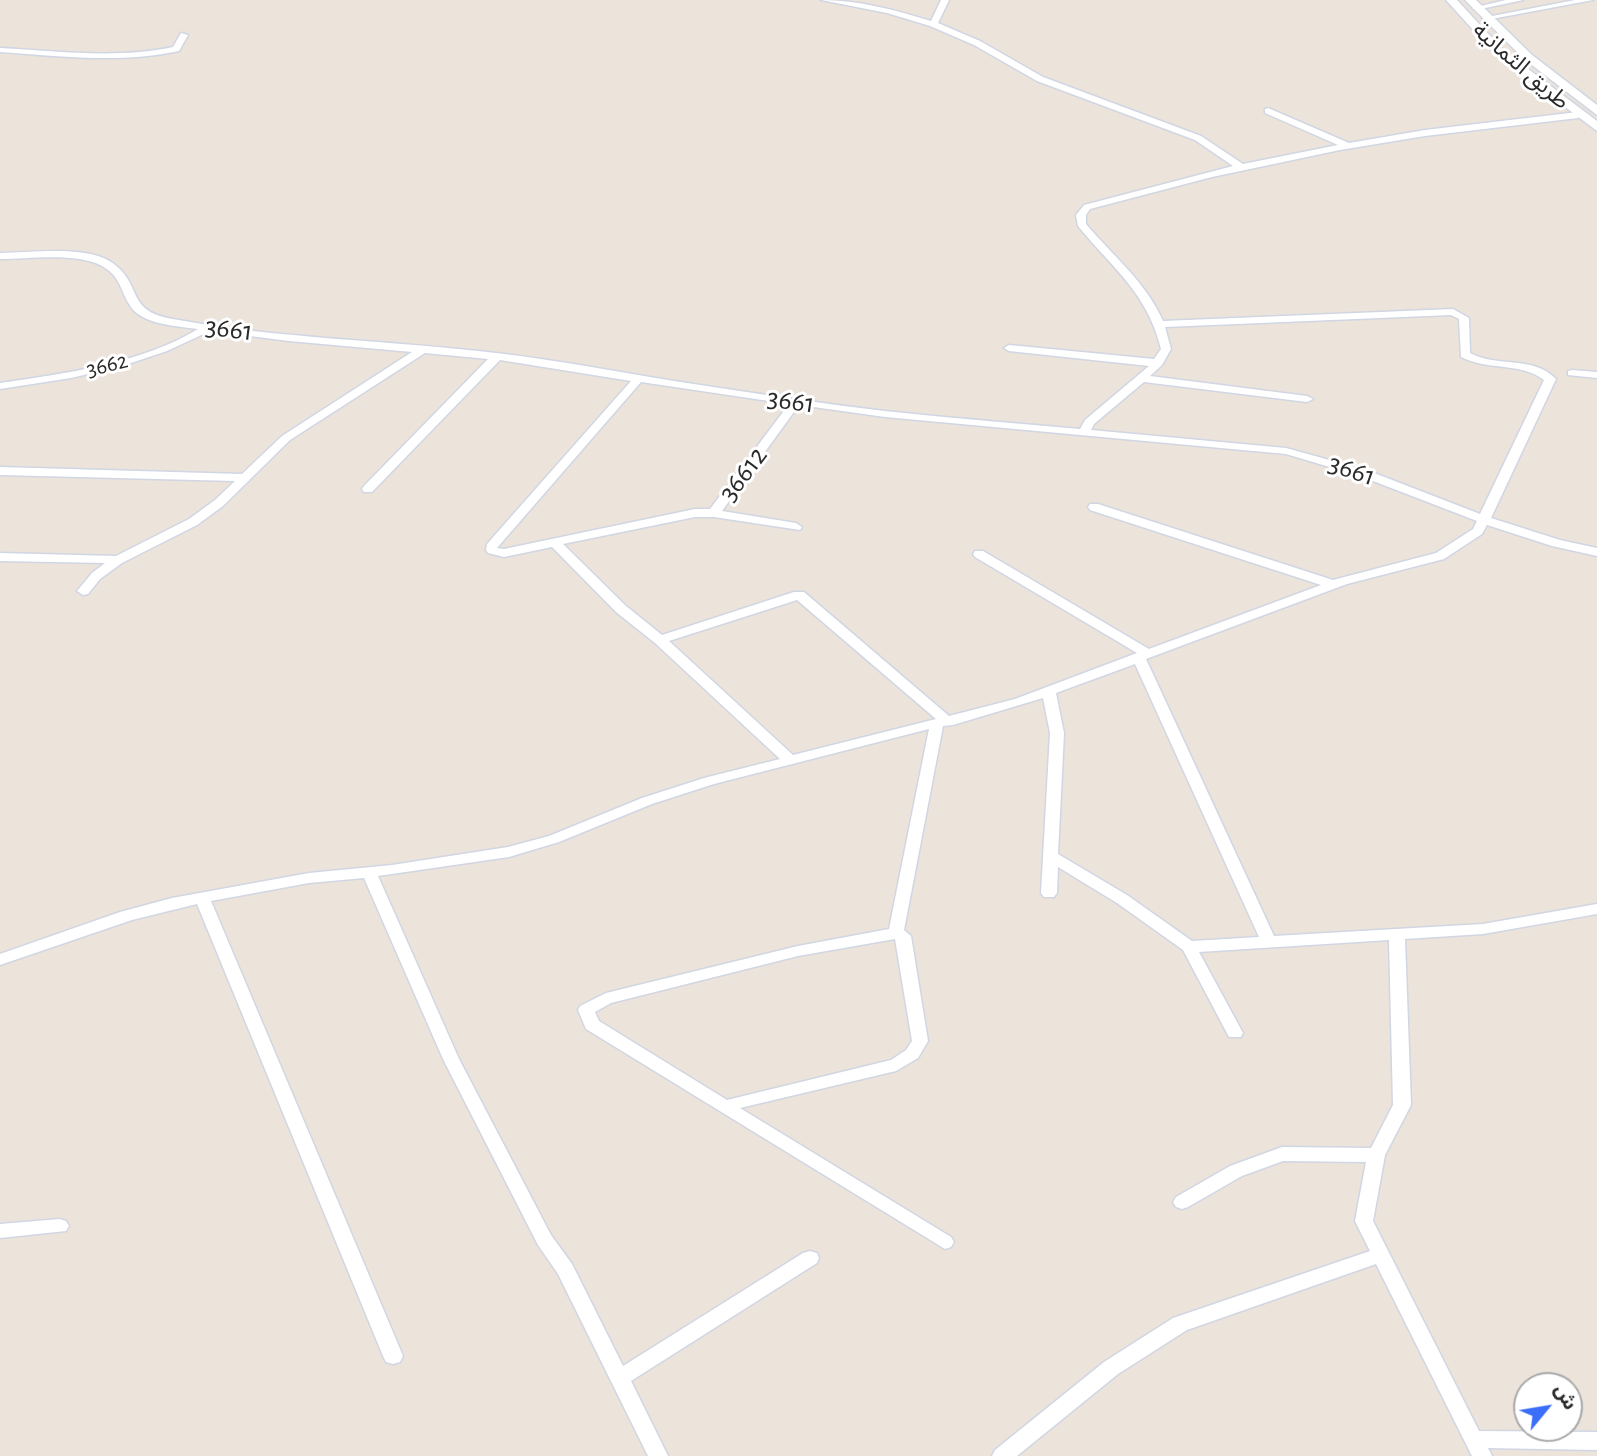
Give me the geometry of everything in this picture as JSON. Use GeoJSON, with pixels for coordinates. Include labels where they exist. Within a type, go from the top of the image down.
{"type":"FeatureCollection","features":[{"type":"Feature","properties":{"kind":"street"},"geometry":{"type":"LineString","coordinates":[[825,0],[888,11],[933,24],[1007,58],[1040,79],[1198,138],[1242,168]]}},
{"type":"Feature","properties":{"kind":"street"},"geometry":{"type":"LineString","coordinates":[[888,11],[897,0]]}},
{"type":"Feature","properties":{"kind":"street"},"geometry":{"type":"LineString","coordinates":[[933,24],[945,0]]}},
{"type":"Feature","properties":{"kind":"street","name":"طريق الثمانية"},"geometry":{"type":"LineString","coordinates":[[1451,0],[1499,52],[1597,127]]}},
{"type":"Feature","properties":{"kind":"street"},"geometry":{"type":"LineString","coordinates":[[1473,4],[1519,0]]}},
{"type":"Feature","properties":{"kind":"street"},"geometry":{"type":"LineString","coordinates":[[1486,18],[1590,0]]}},
{"type":"Feature","properties":{"kind":"street"},"geometry":{"type":"LineString","coordinates":[[1473,4],[1528,57],[1597,111]]}},
{"type":"Feature","properties":{"kind":"street"},"geometry":{"type":"LineString","coordinates":[[0,50],[102,55],[155,53],[176,49],[184,34]]}},
{"type":"Feature","properties":{"kind":"street"},"geometry":{"type":"LineString","coordinates":[[1268,111],[1348,146]]}},
{"type":"Feature","properties":{"kind":"street"},"geometry":{"type":"LineString","coordinates":[[1084,433],[1089,422],[1158,363],[1166,349],[1160,324],[1134,280],[1081,224],[1081,215],[1087,207],[1242,168],[1348,146],[1425,133],[1578,115]]}},
{"type":"Feature","properties":{"kind":"street","name":"3661"},"geometry":{"type":"LineString","coordinates":[[0,256],[46,254],[92,258],[107,264],[125,281],[134,305],[142,313],[168,321],[289,338],[497,356],[886,414],[1137,439],[1209,442],[1305,455],[1369,474],[1482,520],[1597,552]]}},
{"type":"Feature","properties":{"kind":"street"},"geometry":{"type":"LineString","coordinates":[[0,960],[127,916],[202,897],[309,878],[509,852],[554,839],[709,781],[942,723],[1048,692],[1332,584],[1440,556],[1478,531],[1550,379],[1538,369],[1470,359],[1464,351],[1464,318],[1439,311],[1160,324]]}},
{"type":"Feature","properties":{"kind":"street","name":"3662"},"geometry":{"type":"LineString","coordinates":[[0,386],[135,358],[189,339],[209,327]]}},
{"type":"Feature","properties":{"kind":"street"},"geometry":{"type":"LineString","coordinates":[[1009,348],[1158,363]]}},
{"type":"Feature","properties":{"kind":"street"},"geometry":{"type":"LineString","coordinates":[[83,591],[96,576],[118,561],[193,522],[219,503],[286,438],[362,392],[421,351]]}},
{"type":"Feature","properties":{"kind":"street"},"geometry":{"type":"LineString","coordinates":[[368,489],[497,356]]}},
{"type":"Feature","properties":{"kind":"street"},"geometry":{"type":"LineString","coordinates":[[1572,373],[1597,375]]}},
{"type":"Feature","properties":{"kind":"street"},"geometry":{"type":"LineString","coordinates":[[639,378],[491,547],[495,552],[504,553],[671,517],[714,513],[796,527]]}},
{"type":"Feature","properties":{"kind":"street"},"geometry":{"type":"LineString","coordinates":[[1141,378],[1307,399]]}},
{"type":"Feature","properties":{"kind":"street","name":"36612"},"geometry":{"type":"LineString","coordinates":[[714,513],[797,401]]}},
{"type":"Feature","properties":{"kind":"street"},"geometry":{"type":"LineString","coordinates":[[0,471],[246,478]]}},
{"type":"Feature","properties":{"kind":"street"},"geometry":{"type":"LineString","coordinates":[[1094,507],[1332,584]]}},
{"type":"Feature","properties":{"kind":"street"},"geometry":{"type":"LineString","coordinates":[[554,541],[621,610],[660,640],[790,760]]}},
{"type":"Feature","properties":{"kind":"street"},"geometry":{"type":"LineString","coordinates":[[979,554],[1144,657],[1269,943]]}},
{"type":"Feature","properties":{"kind":"street"},"geometry":{"type":"LineString","coordinates":[[0,557],[118,561]]}},
{"type":"Feature","properties":{"kind":"street"},"geometry":{"type":"LineString","coordinates":[[660,640],[799,595],[942,723]]}},
{"type":"Feature","properties":{"kind":"street"},"geometry":{"type":"LineString","coordinates":[[1048,692],[1056,733],[1049,893]]}},
{"type":"Feature","properties":{"kind":"street"},"geometry":{"type":"LineString","coordinates":[[896,933],[925,776],[942,723]]}},
{"type":"Feature","properties":{"kind":"street"},"geometry":{"type":"LineString","coordinates":[[1050,856],[1122,899],[1189,947],[1235,1033]]}},
{"type":"Feature","properties":{"kind":"street"},"geometry":{"type":"LineString","coordinates":[[369,872],[451,1059],[544,1240],[565,1269],[658,1456]]}},
{"type":"Feature","properties":{"kind":"street"},"geometry":{"type":"LineString","coordinates":[[202,897],[393,1356]]}},
{"type":"Feature","properties":{"kind":"street"},"geometry":{"type":"LineString","coordinates":[[1189,947],[1483,929],[1597,909]]}},
{"type":"Feature","properties":{"kind":"street"},"geometry":{"type":"LineString","coordinates":[[726,1108],[737,1102],[896,1065],[912,1054],[920,1041],[903,936],[896,933],[798,951],[606,999],[586,1010],[592,1025],[726,1108],[945,1242]]}},
{"type":"Feature","properties":{"kind":"street"},"geometry":{"type":"LineString","coordinates":[[1397,936],[1402,1105],[1376,1156],[1364,1221],[1478,1447],[1597,1441]]}},
{"type":"Feature","properties":{"kind":"street"},"geometry":{"type":"LineString","coordinates":[[1182,1202],[1236,1171],[1282,1154],[1376,1156]]}},
{"type":"Feature","properties":{"kind":"street"},"geometry":{"type":"LineString","coordinates":[[0,1231],[60,1226]]}},
{"type":"Feature","properties":{"kind":"street"},"geometry":{"type":"LineString","coordinates":[[1002,1456],[1111,1368],[1180,1324],[1381,1255]]}},
{"type":"Feature","properties":{"kind":"street"},"geometry":{"type":"LineString","coordinates":[[620,1378],[810,1258]]}}]}
